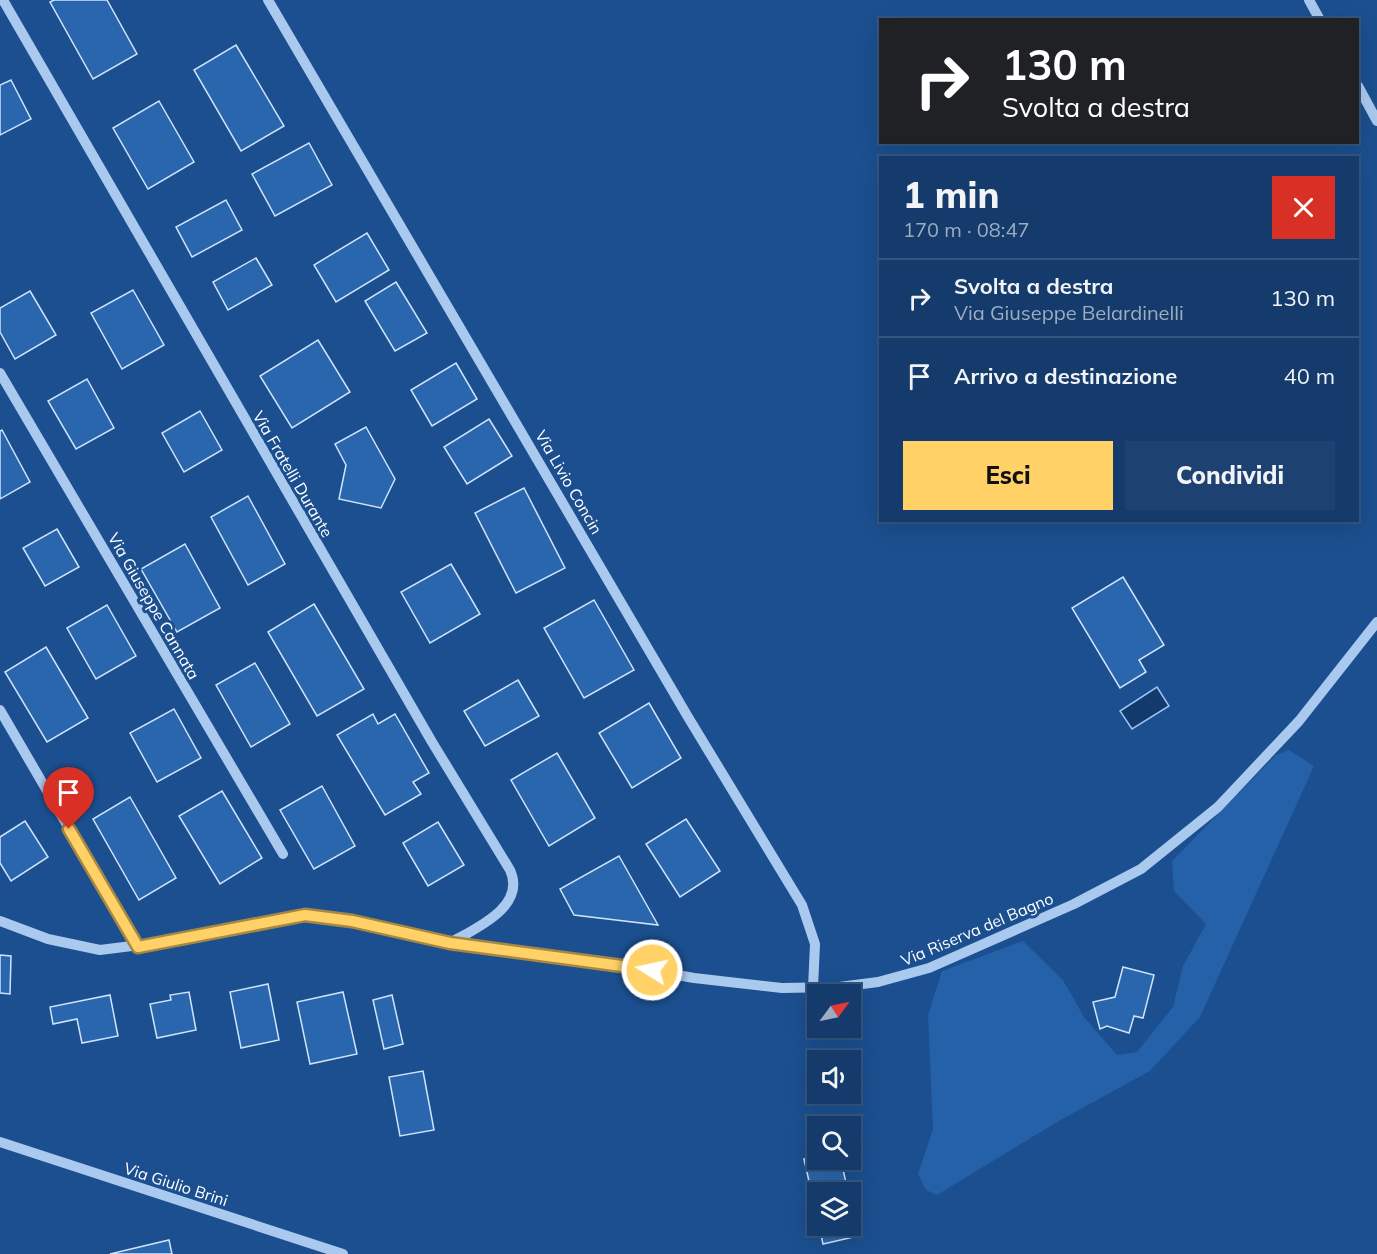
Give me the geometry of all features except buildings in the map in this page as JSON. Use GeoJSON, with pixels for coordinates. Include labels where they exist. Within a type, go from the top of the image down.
{"type":"FeatureCollection","features":[{"type":"Feature","properties":{"kind":"street","name":"Via Fratelli Durante"},"geometry":{"type":"LineString","coordinates":[[3,0],[89,153],[512,876],[512,892],[502,910],[450,943]]}},
{"type":"Feature","properties":{"kind":"street","name":"Via Livio Concin"},"geometry":{"type":"LineString","coordinates":[[267,0],[688,717],[802,905],[815,944],[813,984]]}},
{"type":"Feature","properties":{"kind":"street"},"geometry":{"type":"LineString","coordinates":[[1309,0],[1319,18]]}},
{"type":"Feature","properties":{"kind":"street"},"geometry":{"type":"LineString","coordinates":[[1359,88],[1377,121]]}},
{"type":"Feature","properties":{"kind":"street","name":"Via Giuseppe Cannata"},"geometry":{"type":"LineString","coordinates":[[0,373],[283,854]]}},
{"type":"Feature","properties":{"kind":"street","name":"Via Riserva del Bagno"},"geometry":{"type":"LineString","coordinates":[[856,984],[878,982],[929,968],[1074,904],[1141,869],[1218,807],[1299,721],[1377,622]]}},
{"type":"Feature","properties":{"kind":"street"},"geometry":{"type":"LineString","coordinates":[[0,710],[138,947]]}},
{"type":"Feature","properties":{"kind":"street","name":"Via Riserva del Bagno"},"geometry":{"type":"LineString","coordinates":[[0,921],[76,947],[100,950],[138,947],[305,915],[352,921],[450,943],[610,963],[694,978],[782,988],[807,988]]}},
{"type":"Feature","properties":{"kind":"street","name":"Via Giulio Brini"},"geometry":{"type":"LineString","coordinates":[[0,1142],[343,1254]]}},
{"type":"Feature","properties":{"kind":"shaded area"},"geometry":{"type":"Polygon","coordinates":[[[1157,687],[1169,706],[1132,729],[1120,711],[1157,687]]]}},
{"type":"Feature","properties":{"kind":"shaded area"},"geometry":{"type":"Polygon","coordinates":[[[1289,750],[1314,766],[1200,1017],[1150,1071],[1057,1122],[937,1195],[926,1190],[918,1174],[933,1129],[928,1015],[942,971],[1023,941],[1063,980],[1084,1017],[1117,1055],[1137,1052],[1173,1007],[1183,966],[1206,924],[1174,891],[1172,861],[1276,755],[1289,750]]]}},
{"type":"Feature","properties":{"kind":"route"},"geometry":{"type":"LineString","coordinates":[[69,829],[138,947],[187,939],[293,915],[305,915],[332,917],[450,943],[652,970]]}}]}
